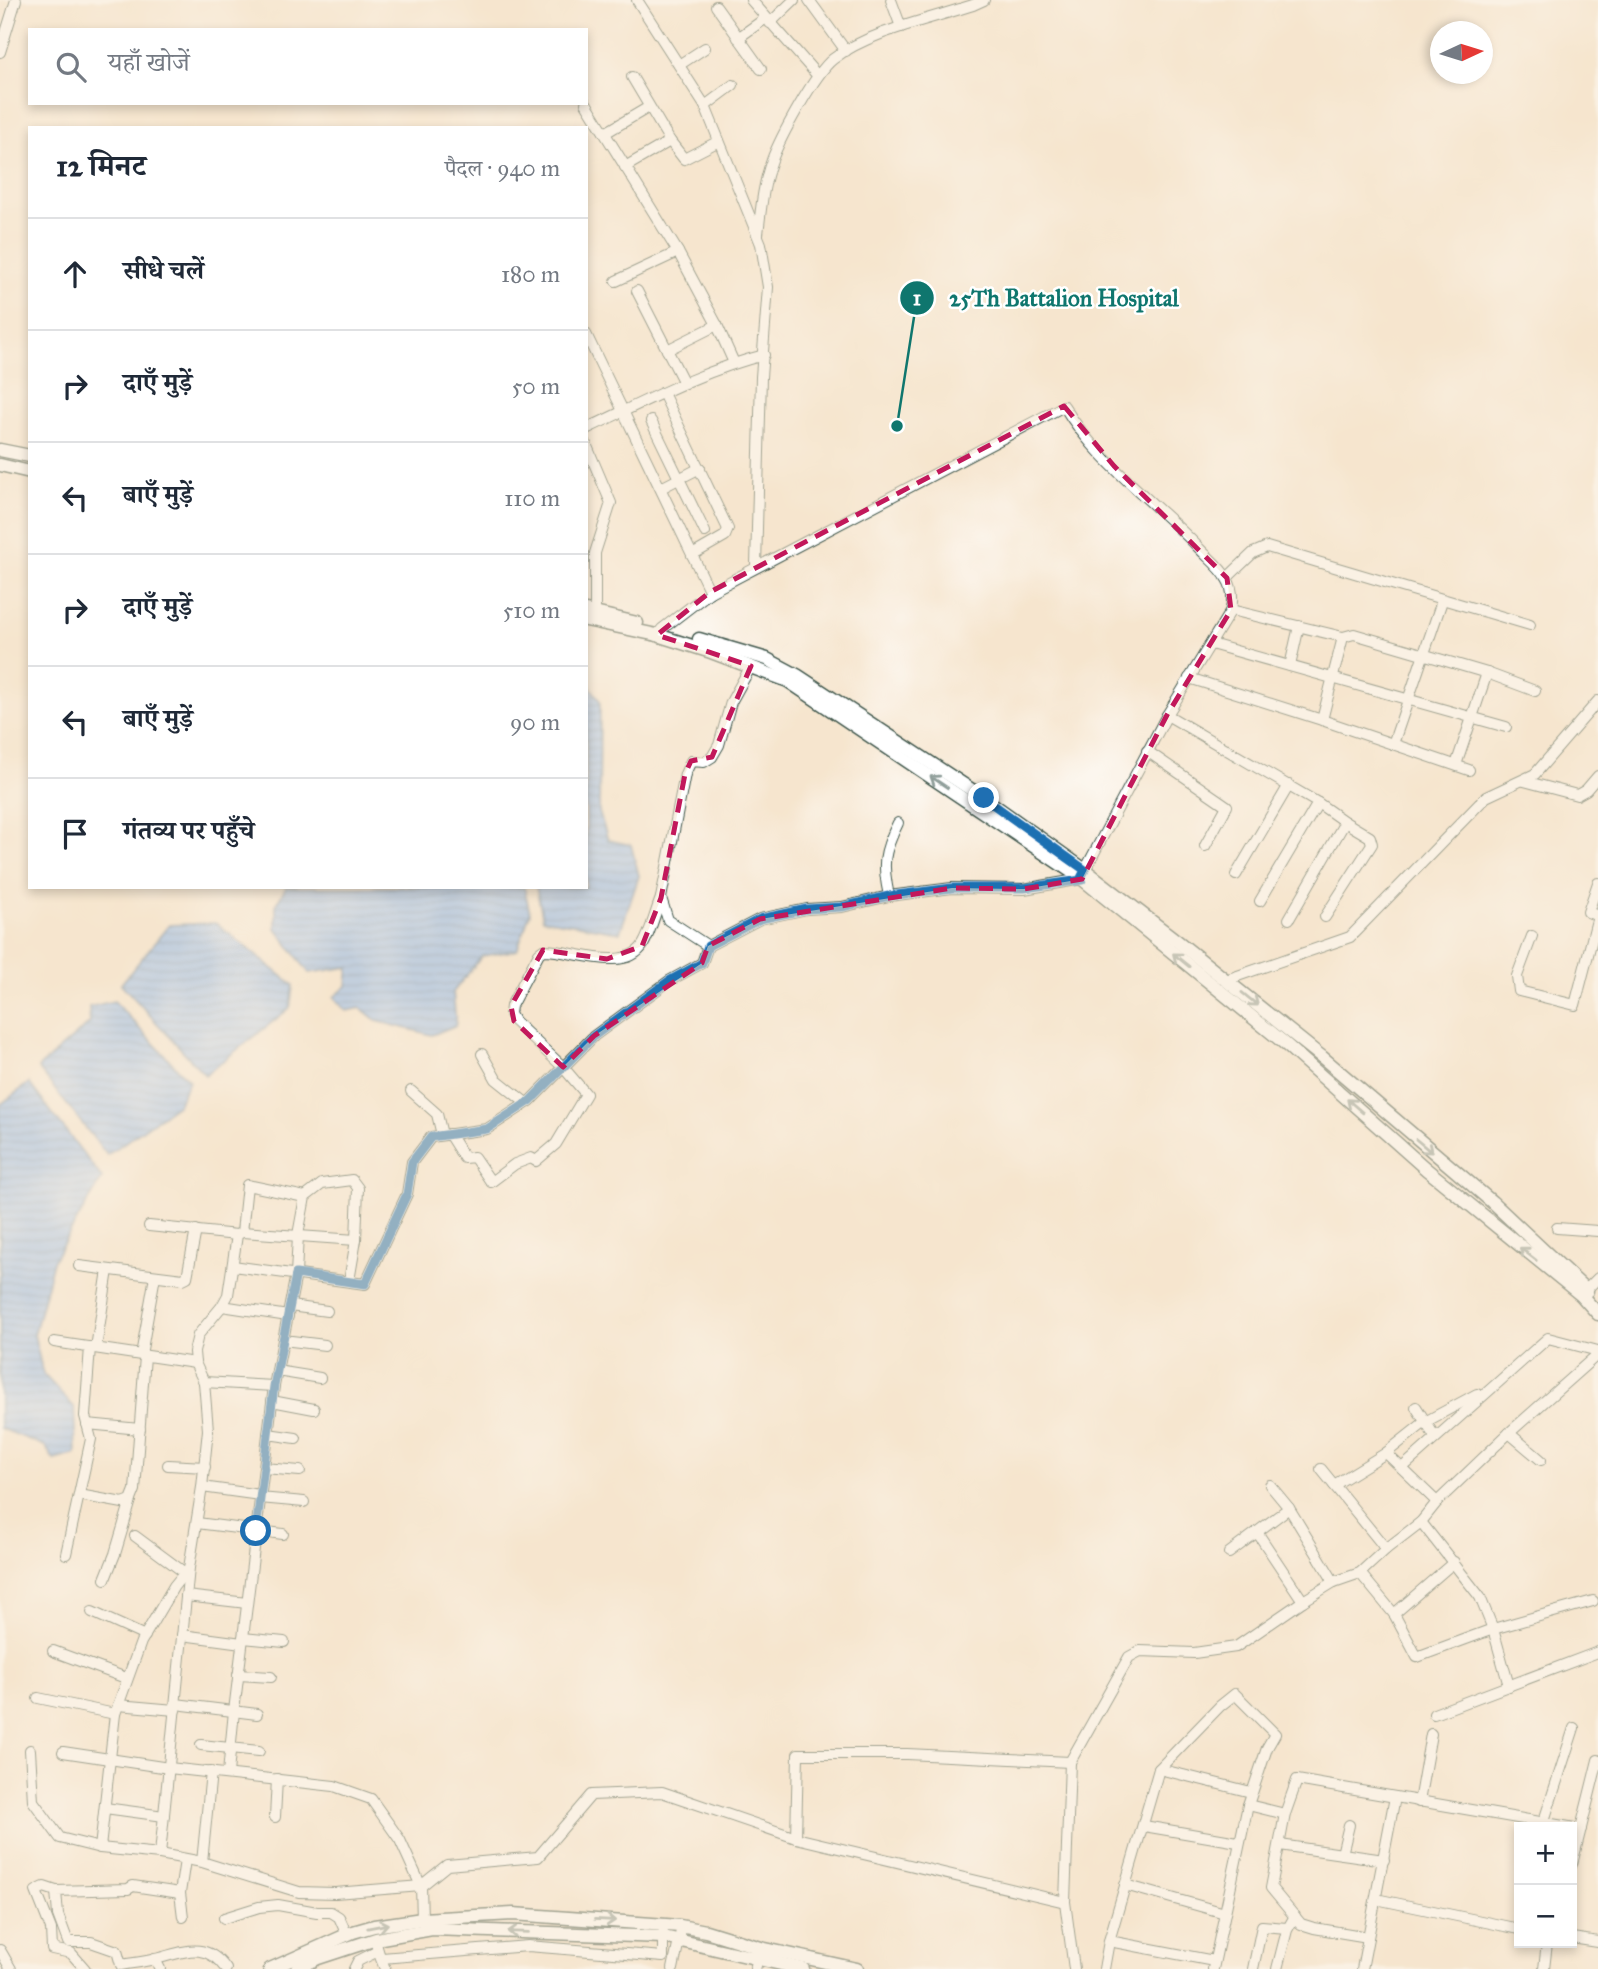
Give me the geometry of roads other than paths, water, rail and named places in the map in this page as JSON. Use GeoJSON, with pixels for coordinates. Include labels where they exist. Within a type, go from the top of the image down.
{"type":"FeatureCollection","features":[{"type":"Feature","properties":{"kind":"main road"},"geometry":{"type":"LineString","coordinates":[[0,450],[28,456]]}},
{"type":"Feature","properties":{"kind":"main road"},"geometry":{"type":"LineString","coordinates":[[0,465],[28,472]]}},
{"type":"Feature","properties":{"kind":"main road"},"geometry":{"type":"LineString","coordinates":[[591,617],[767,659],[797,675],[984,798],[1083,876],[1283,1042],[1426,1169],[1598,1302]]}},
{"type":"Feature","properties":{"kind":"main road"},"geometry":{"type":"LineString","coordinates":[[660,632],[788,681],[1083,876],[1226,980],[1322,1057],[1492,1202],[1584,1293],[1598,1314]]}},
{"type":"Feature","properties":{"kind":"main road"},"geometry":{"type":"LineString","coordinates":[[270,1969],[374,1926],[422,1919],[513,1914],[682,1926],[706,1931],[758,1958],[857,1969]]}},
{"type":"Feature","properties":{"kind":"main road"},"geometry":{"type":"LineString","coordinates":[[297,1969],[318,1958],[380,1954],[432,1929],[664,1937],[803,1969]]}},
{"type":"Feature","properties":{"kind":"street"},"geometry":{"type":"LineString","coordinates":[[0,52],[16,0]]}},
{"type":"Feature","properties":{"kind":"street"},"geometry":{"type":"LineString","coordinates":[[637,0],[705,106],[758,235],[768,287],[756,566]]}},
{"type":"Feature","properties":{"kind":"street"},"geometry":{"type":"LineString","coordinates":[[751,0],[817,75]]}},
{"type":"Feature","properties":{"kind":"street"},"geometry":{"type":"LineString","coordinates":[[738,38],[768,21],[794,0]]}},
{"type":"Feature","properties":{"kind":"street"},"geometry":{"type":"LineString","coordinates":[[809,0],[846,51]]}},
{"type":"Feature","properties":{"kind":"street"},"geometry":{"type":"LineString","coordinates":[[891,0],[901,27]]}},
{"type":"Feature","properties":{"kind":"street"},"geometry":{"type":"LineString","coordinates":[[758,235],[765,184],[772,158],[817,75],[832,59],[887,32],[984,0]]}},
{"type":"Feature","properties":{"kind":"street"},"geometry":{"type":"LineString","coordinates":[[716,6],[761,69]]}},
{"type":"Feature","properties":{"kind":"street"},"geometry":{"type":"LineString","coordinates":[[678,65],[705,48]]}},
{"type":"Feature","properties":{"kind":"street"},"geometry":{"type":"LineString","coordinates":[[632,77],[670,141],[684,159],[719,141]]}},
{"type":"Feature","properties":{"kind":"street"},"geometry":{"type":"LineString","coordinates":[[705,106],[733,85]]}},
{"type":"Feature","properties":{"kind":"street"},"geometry":{"type":"LineString","coordinates":[[587,105],[677,252],[717,325],[734,363]]}},
{"type":"Feature","properties":{"kind":"street"},"geometry":{"type":"LineString","coordinates":[[605,133],[649,107]]}},
{"type":"Feature","properties":{"kind":"street"},"geometry":{"type":"LineString","coordinates":[[625,167],[670,141]]}},
{"type":"Feature","properties":{"kind":"street"},"geometry":{"type":"LineString","coordinates":[[616,281],[677,252]]}},
{"type":"Feature","properties":{"kind":"street"},"geometry":{"type":"LineString","coordinates":[[637,291],[684,383]]}},
{"type":"Feature","properties":{"kind":"street"},"geometry":{"type":"LineString","coordinates":[[667,350],[717,325]]}},
{"type":"Feature","properties":{"kind":"street"},"geometry":{"type":"LineString","coordinates":[[588,338],[710,592]]}},
{"type":"Feature","properties":{"kind":"street"},"geometry":{"type":"LineString","coordinates":[[588,428],[684,383],[734,363],[764,355]]}},
{"type":"Feature","properties":{"kind":"street"},"geometry":{"type":"LineString","coordinates":[[663,393],[728,529],[725,536],[692,555]]}},
{"type":"Feature","properties":{"kind":"street"},"geometry":{"type":"LineString","coordinates":[[233,1266],[365,1284],[407,1194],[412,1162],[431,1137],[487,1129],[526,1103],[594,1036],[669,981],[702,963],[708,946],[760,919],[807,909],[842,907],[889,896],[952,888],[1024,888],[1083,876],[1167,715],[1231,610],[1233,598],[1227,578],[1184,532],[1114,467],[1075,424],[1064,406],[756,566],[710,592],[660,632]]}},
{"type":"Feature","properties":{"kind":"street"},"geometry":{"type":"LineString","coordinates":[[651,421],[705,532]]}},
{"type":"Feature","properties":{"kind":"street"},"geometry":{"type":"LineString","coordinates":[[588,449],[611,503],[591,550],[591,617]]}},
{"type":"Feature","properties":{"kind":"street"},"geometry":{"type":"LineString","coordinates":[[661,488],[700,468]]}},
{"type":"Feature","properties":{"kind":"street"},"geometry":{"type":"LineString","coordinates":[[1227,578],[1253,553],[1267,547],[1530,625]]}},
{"type":"Feature","properties":{"kind":"street"},"geometry":{"type":"LineString","coordinates":[[1393,744],[1442,601]]}},
{"type":"Feature","properties":{"kind":"street"},"geometry":{"type":"LineString","coordinates":[[1231,610],[1343,637],[1354,634],[1487,673],[1535,691]]}},
{"type":"Feature","properties":{"kind":"street"},"geometry":{"type":"LineString","coordinates":[[1290,666],[1299,626]]}},
{"type":"Feature","properties":{"kind":"street"},"geometry":{"type":"LineString","coordinates":[[1322,720],[1343,637]]}},
{"type":"Feature","properties":{"kind":"street"},"geometry":{"type":"LineString","coordinates":[[1211,644],[1506,727]]}},
{"type":"Feature","properties":{"kind":"street"},"geometry":{"type":"LineString","coordinates":[[411,1091],[437,1114],[445,1135],[464,1158],[474,1157],[491,1182],[515,1164],[531,1158],[536,1161],[556,1144],[586,1094],[563,1067],[514,1021],[510,1014],[511,1006],[539,953],[548,950],[607,959],[629,955],[642,946],[661,898],[685,774],[691,761],[704,762],[712,757],[719,746],[731,702],[751,666]]}},
{"type":"Feature","properties":{"kind":"street"},"geometry":{"type":"LineString","coordinates":[[1456,765],[1487,673]]}},
{"type":"Feature","properties":{"kind":"street"},"geometry":{"type":"LineString","coordinates":[[1189,678],[1469,770]]}},
{"type":"Feature","properties":{"kind":"street"},"geometry":{"type":"LineString","coordinates":[[1226,980],[1350,937],[1486,797],[1535,774],[1598,701]]}},
{"type":"Feature","properties":{"kind":"street"},"geometry":{"type":"LineString","coordinates":[[1167,715],[1289,785],[1370,837],[1372,844],[1325,917]]}},
{"type":"Feature","properties":{"kind":"street"},"geometry":{"type":"LineString","coordinates":[[1147,751],[1227,806],[1205,846]]}},
{"type":"Feature","properties":{"kind":"street"},"geometry":{"type":"LineString","coordinates":[[1524,781],[1577,795],[1586,790],[1598,775]]}},
{"type":"Feature","properties":{"kind":"street"},"geometry":{"type":"LineString","coordinates":[[1236,875],[1289,785]]}},
{"type":"Feature","properties":{"kind":"street"},"geometry":{"type":"LineString","coordinates":[[1260,901],[1318,803]]}},
{"type":"Feature","properties":{"kind":"street"},"geometry":{"type":"LineString","coordinates":[[1289,919],[1345,822]]}},
{"type":"Feature","properties":{"kind":"street"},"geometry":{"type":"LineString","coordinates":[[889,896],[883,866],[889,841],[898,823]]}},
{"type":"Feature","properties":{"kind":"street"},"geometry":{"type":"LineString","coordinates":[[1532,936],[1517,976],[1518,991],[1575,1004],[1598,916],[1588,912],[1598,883]]}},
{"type":"Feature","properties":{"kind":"street"},"geometry":{"type":"LineString","coordinates":[[661,898],[668,920],[708,946]]}},
{"type":"Feature","properties":{"kind":"street"},"geometry":{"type":"LineString","coordinates":[[481,1054],[496,1079],[526,1103]]}},
{"type":"Feature","properties":{"kind":"street"},"geometry":{"type":"LineString","coordinates":[[228,1773],[274,1386],[296,1274],[298,1235],[305,1197],[322,1184],[352,1180],[358,1188],[356,1240],[349,1281]]}},
{"type":"Feature","properties":{"kind":"street"},"geometry":{"type":"LineString","coordinates":[[160,1854],[187,1570],[197,1523],[208,1430],[204,1382],[195,1363],[194,1352],[198,1335],[222,1306],[228,1294],[247,1185],[305,1197]]}},
{"type":"Feature","properties":{"kind":"street"},"geometry":{"type":"LineString","coordinates":[[149,1226],[356,1240]]}},
{"type":"Feature","properties":{"kind":"street"},"geometry":{"type":"LineString","coordinates":[[1557,1228],[1598,1231]]}},
{"type":"Feature","properties":{"kind":"street"},"geometry":{"type":"LineString","coordinates":[[79,1266],[177,1279],[187,1277],[197,1230]]}},
{"type":"Feature","properties":{"kind":"street"},"geometry":{"type":"LineString","coordinates":[[66,1554],[91,1439],[85,1416],[93,1348],[108,1270]]}},
{"type":"Feature","properties":{"kind":"street"},"geometry":{"type":"LineString","coordinates":[[105,1579],[135,1490],[143,1355],[155,1276]]}},
{"type":"Feature","properties":{"kind":"street"},"geometry":{"type":"LineString","coordinates":[[1584,1293],[1598,1278]]}},
{"type":"Feature","properties":{"kind":"street"},"geometry":{"type":"LineString","coordinates":[[222,1306],[327,1311]]}},
{"type":"Feature","properties":{"kind":"street"},"geometry":{"type":"LineString","coordinates":[[1402,1468],[1548,1338],[1598,1353]]}},
{"type":"Feature","properties":{"kind":"street"},"geometry":{"type":"LineString","coordinates":[[283,1340],[325,1345]]}},
{"type":"Feature","properties":{"kind":"street"},"geometry":{"type":"LineString","coordinates":[[54,1342],[195,1363]]}},
{"type":"Feature","properties":{"kind":"street"},"geometry":{"type":"LineString","coordinates":[[1074,1969],[1065,1902],[1070,1762],[1129,1657],[1140,1651],[1194,1653],[1236,1647],[1334,1582],[1360,1573],[1421,1521],[1437,1502],[1509,1433],[1598,1353]]}},
{"type":"Feature","properties":{"kind":"street"},"geometry":{"type":"LineString","coordinates":[[277,1371],[320,1378]]}},
{"type":"Feature","properties":{"kind":"street"},"geometry":{"type":"LineString","coordinates":[[204,1382],[274,1386]]}},
{"type":"Feature","properties":{"kind":"street"},"geometry":{"type":"LineString","coordinates":[[1334,1485],[1385,1453],[1425,1422],[1493,1385]]}},
{"type":"Feature","properties":{"kind":"street"},"geometry":{"type":"LineString","coordinates":[[272,1401],[314,1409]]}},
{"type":"Feature","properties":{"kind":"street"},"geometry":{"type":"LineString","coordinates":[[1416,1408],[1436,1437]]}},
{"type":"Feature","properties":{"kind":"street"},"geometry":{"type":"LineString","coordinates":[[87,1424],[139,1429]]}},
{"type":"Feature","properties":{"kind":"street"},"geometry":{"type":"LineString","coordinates":[[1509,1433],[1541,1460]]}},
{"type":"Feature","properties":{"kind":"street"},"geometry":{"type":"LineString","coordinates":[[268,1434],[296,1438]]}},
{"type":"Feature","properties":{"kind":"street"},"geometry":{"type":"LineString","coordinates":[[1385,1453],[1437,1502]]}},
{"type":"Feature","properties":{"kind":"street"},"geometry":{"type":"LineString","coordinates":[[168,1465],[205,1467]]}},
{"type":"Feature","properties":{"kind":"street"},"geometry":{"type":"LineString","coordinates":[[264,1468],[300,1471]]}},
{"type":"Feature","properties":{"kind":"street"},"geometry":{"type":"LineString","coordinates":[[1321,1469],[1386,1549]]}},
{"type":"Feature","properties":{"kind":"street"},"geometry":{"type":"LineString","coordinates":[[1270,1485],[1289,1508],[1334,1582]]}},
{"type":"Feature","properties":{"kind":"street"},"geometry":{"type":"LineString","coordinates":[[202,1487],[304,1502]]}},
{"type":"Feature","properties":{"kind":"street"},"geometry":{"type":"LineString","coordinates":[[79,1495],[123,1503],[131,1500]]}},
{"type":"Feature","properties":{"kind":"street"},"geometry":{"type":"LineString","coordinates":[[1229,1553],[1289,1508]]}},
{"type":"Feature","properties":{"kind":"street"},"geometry":{"type":"LineString","coordinates":[[1421,1521],[1480,1597],[1493,1629],[1508,1686]]}},
{"type":"Feature","properties":{"kind":"street"},"geometry":{"type":"LineString","coordinates":[[197,1523],[283,1534]]}},
{"type":"Feature","properties":{"kind":"street"},"geometry":{"type":"LineString","coordinates":[[1257,1532],[1303,1601]]}},
{"type":"Feature","properties":{"kind":"street"},"geometry":{"type":"LineString","coordinates":[[135,1536],[187,1570]]}},
{"type":"Feature","properties":{"kind":"street"},"geometry":{"type":"LineString","coordinates":[[1394,1614],[1454,1562]]}},
{"type":"Feature","properties":{"kind":"street"},"geometry":{"type":"LineString","coordinates":[[100,1848],[117,1709],[126,1678],[145,1636],[187,1570]]}},
{"type":"Feature","properties":{"kind":"street"},"geometry":{"type":"LineString","coordinates":[[1360,1573],[1394,1614],[1417,1657],[1493,1629],[1593,1601]]}},
{"type":"Feature","properties":{"kind":"street"},"geometry":{"type":"LineString","coordinates":[[186,1596],[247,1603]]}},
{"type":"Feature","properties":{"kind":"street"},"geometry":{"type":"LineString","coordinates":[[92,1612],[145,1636]]}},
{"type":"Feature","properties":{"kind":"street"},"geometry":{"type":"LineString","coordinates":[[182,1635],[284,1642]]}},
{"type":"Feature","properties":{"kind":"street"},"geometry":{"type":"LineString","coordinates":[[53,1651],[126,1678]]}},
{"type":"Feature","properties":{"kind":"street"},"geometry":{"type":"LineString","coordinates":[[1434,1714],[1598,1652]]}},
{"type":"Feature","properties":{"kind":"street"},"geometry":{"type":"LineString","coordinates":[[238,1675],[271,1677]]}},
{"type":"Feature","properties":{"kind":"street"},"geometry":{"type":"LineString","coordinates":[[1104,1969],[1110,1941],[1125,1885],[1159,1769],[1235,1694],[1275,1734],[1251,1792],[1238,1842],[1214,1965],[1110,1941]]}},
{"type":"Feature","properties":{"kind":"street"},"geometry":{"type":"LineString","coordinates":[[37,1698],[117,1709],[175,1707],[257,1714]]}},
{"type":"Feature","properties":{"kind":"street"},"geometry":{"type":"LineString","coordinates":[[1543,1822],[1574,1728]]}},
{"type":"Feature","properties":{"kind":"street"},"geometry":{"type":"LineString","coordinates":[[1419,1802],[1432,1734]]}},
{"type":"Feature","properties":{"kind":"street"},"geometry":{"type":"LineString","coordinates":[[201,1745],[259,1751]]}},
{"type":"Feature","properties":{"kind":"street"},"geometry":{"type":"LineString","coordinates":[[30,1750],[33,1801],[60,1838],[100,1848],[160,1854],[201,1862],[299,1892],[335,1894],[421,1886],[447,1864],[538,1857],[591,1795],[662,1792],[796,1838],[1065,1902]]}},
{"type":"Feature","properties":{"kind":"street"},"geometry":{"type":"LineString","coordinates":[[63,1752],[169,1768],[334,1786],[371,1799],[400,1840],[421,1886],[422,1919]]}},
{"type":"Feature","properties":{"kind":"street"},"geometry":{"type":"LineString","coordinates":[[796,1838],[798,1755],[907,1754],[1070,1762]]}},
{"type":"Feature","properties":{"kind":"street"},"geometry":{"type":"LineString","coordinates":[[1577,1845],[1598,1760]]}},
{"type":"Feature","properties":{"kind":"street"},"geometry":{"type":"LineString","coordinates":[[1159,1769],[1251,1792]]}},
{"type":"Feature","properties":{"kind":"street"},"geometry":{"type":"LineString","coordinates":[[201,1862],[211,1772]]}},
{"type":"Feature","properties":{"kind":"street"},"geometry":{"type":"LineString","coordinates":[[275,1817],[277,1779]]}},
{"type":"Feature","properties":{"kind":"street"},"geometry":{"type":"LineString","coordinates":[[1368,1937],[1301,1924],[1271,1888],[1285,1814],[1297,1780],[1526,1822]]}},
{"type":"Feature","properties":{"kind":"street"},"geometry":{"type":"LineString","coordinates":[[1362,1969],[1395,1797]]}},
{"type":"Feature","properties":{"kind":"street"},"geometry":{"type":"LineString","coordinates":[[1248,1805],[1285,1814]]}},
{"type":"Feature","properties":{"kind":"street"},"geometry":{"type":"LineString","coordinates":[[105,1808],[164,1816]]}},
{"type":"Feature","properties":{"kind":"street"},"geometry":{"type":"LineString","coordinates":[[1342,1854],[1349,1825]]}},
{"type":"Feature","properties":{"kind":"street"},"geometry":{"type":"LineString","coordinates":[[1144,1826],[1238,1842]]}},
{"type":"Feature","properties":{"kind":"street"},"geometry":{"type":"LineString","coordinates":[[1577,1829],[1581,1829]]}},
{"type":"Feature","properties":{"kind":"street"},"geometry":{"type":"LineString","coordinates":[[1280,1845],[1384,1860]]}},
{"type":"Feature","properties":{"kind":"street"},"geometry":{"type":"LineString","coordinates":[[183,1917],[180,1893],[185,1860]]}},
{"type":"Feature","properties":{"kind":"street"},"geometry":{"type":"LineString","coordinates":[[1125,1885],[1224,1913]]}},
{"type":"Feature","properties":{"kind":"street"},"geometry":{"type":"LineString","coordinates":[[85,1969],[71,1953],[52,1949],[51,1929],[36,1891],[44,1887],[56,1891],[128,1889],[133,1886],[180,1893]]}},
{"type":"Feature","properties":{"kind":"street"},"geometry":{"type":"LineString","coordinates":[[56,1891],[58,1915],[68,1942],[91,1942],[117,1951],[121,1965],[157,1964],[180,1951],[195,1950],[212,1956],[226,1969]]}},
{"type":"Feature","properties":{"kind":"street"},"geometry":{"type":"LineString","coordinates":[[1376,1899],[1514,1929]]}},
{"type":"Feature","properties":{"kind":"street"},"geometry":{"type":"LineString","coordinates":[[224,1918],[259,1907],[278,1905],[331,1912],[339,1917],[347,1935]]}},
{"type":"Feature","properties":{"kind":"street"},"geometry":{"type":"LineString","coordinates":[[1277,1969],[1287,1928],[1295,1916]]}},
{"type":"Feature","properties":{"kind":"street"},"geometry":{"type":"LineString","coordinates":[[354,1969],[358,1961],[380,1954],[528,1946],[663,1956],[664,1937],[659,1923]]}},
{"type":"Feature","properties":{"kind":"street"},"geometry":{"type":"LineString","coordinates":[[673,1969],[682,1926]]}},
{"type":"Feature","properties":{"kind":"street"},"geometry":{"type":"LineString","coordinates":[[1253,1969],[1262,1926],[1287,1928]]}},
{"type":"Feature","properties":{"kind":"street"},"geometry":{"type":"LineString","coordinates":[[1577,1939],[1598,1942]]}},
{"type":"Feature","properties":{"kind":"street"},"geometry":{"type":"LineString","coordinates":[[1544,1969],[1546,1948]]}},
{"type":"Feature","properties":{"kind":"street"},"geometry":{"type":"LineString","coordinates":[[0,1950],[11,1969]]}},
{"type":"Feature","properties":{"kind":"water"},"geometry":{"type":"Polygon","coordinates":[[[588,683],[600,701],[599,812],[608,840],[631,845],[639,876],[620,932],[543,919],[536,889],[588,889],[588,683]]]}},
{"type":"Feature","properties":{"kind":"water"},"geometry":{"type":"Polygon","coordinates":[[[285,889],[524,889],[530,913],[517,950],[482,956],[453,992],[456,1025],[432,1035],[377,1021],[361,1008],[346,1011],[334,997],[347,986],[349,967],[309,973],[276,928],[276,905],[285,889]]]}},
{"type":"Feature","properties":{"kind":"water"},"geometry":{"type":"Polygon","coordinates":[[[216,923],[293,985],[290,1008],[205,1075],[121,984],[169,925],[216,923]]]}},
{"type":"Feature","properties":{"kind":"water"},"geometry":{"type":"Polygon","coordinates":[[[114,1001],[189,1081],[178,1104],[107,1155],[38,1068],[90,1023],[89,1007],[114,1001]]]}},
{"type":"Feature","properties":{"kind":"water"},"geometry":{"type":"Polygon","coordinates":[[[29,1083],[102,1178],[53,1261],[34,1335],[43,1374],[74,1407],[76,1454],[54,1460],[45,1446],[0,1428],[0,1105],[29,1083]]]}},
{"type":"Feature","properties":{"kind":"place","name":"25Th Battalion Hospital"},"geometry":{"type":"Point","coordinates":[897,426]}}]}
